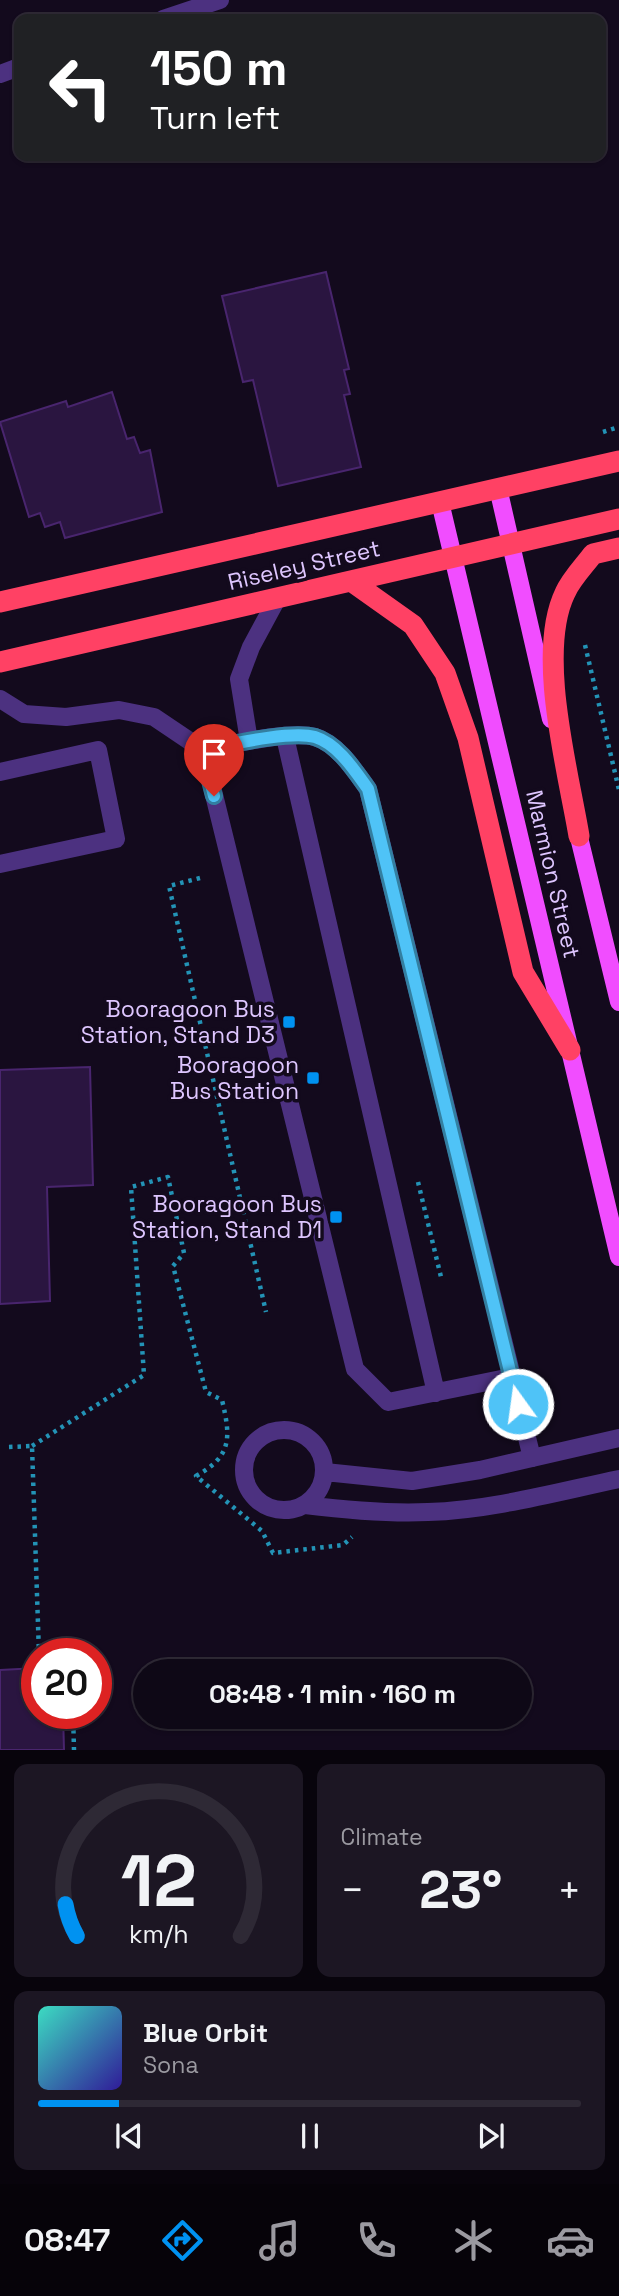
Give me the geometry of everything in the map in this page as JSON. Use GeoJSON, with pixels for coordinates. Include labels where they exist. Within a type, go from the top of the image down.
{"type":"FeatureCollection","features":[{"type":"Feature","properties":{"kind":"highway","name":"Riseley Street"},"geometry":{"type":"LineString","coordinates":[[0,603],[619,461]]}},
{"type":"Feature","properties":{"kind":"highway","name":"Riseley Street"},"geometry":{"type":"LineString","coordinates":[[0,662],[278,597],[456,559],[619,519]]}},
{"type":"Feature","properties":{"kind":"highway"},"geometry":{"type":"LineString","coordinates":[[579,836],[552,668],[554,627],[565,592],[593,554],[619,548]]}},
{"type":"Feature","properties":{"kind":"highway"},"geometry":{"type":"LineString","coordinates":[[351,581],[413,625],[445,673],[468,738],[523,972],[570,1050]]}},
{"type":"Feature","properties":{"kind":"main road","name":"Marmion Street"},"geometry":{"type":"LineString","coordinates":[[498,488],[619,1002]]}},
{"type":"Feature","properties":{"kind":"main road","name":"Marmion Street"},"geometry":{"type":"LineString","coordinates":[[440,502],[456,559],[619,1257]]}},
{"type":"Feature","properties":{"kind":"street"},"geometry":{"type":"LineString","coordinates":[[178,14],[220,0]]}},
{"type":"Feature","properties":{"kind":"street"},"geometry":{"type":"LineString","coordinates":[[249,741],[239,679],[251,647],[278,597]]}},
{"type":"Feature","properties":{"kind":"street"},"geometry":{"type":"LineString","coordinates":[[0,699],[24,714],[66,717],[119,710],[154,717],[202,750],[355,1369],[388,1402],[511,1377]]}},
{"type":"Feature","properties":{"kind":"street"},"geometry":{"type":"LineString","coordinates":[[285,737],[436,1393]]}},
{"type":"Feature","properties":{"kind":"street"},"geometry":{"type":"LineString","coordinates":[[202,750],[249,741],[315,737],[346,759],[368,789],[532,1458]]}},
{"type":"Feature","properties":{"kind":"street"},"geometry":{"type":"LineString","coordinates":[[0,772],[98,750],[116,839],[0,864]]}},
{"type":"Feature","properties":{"kind":"street"},"geometry":{"type":"LineString","coordinates":[[305,1505],[321,1486],[325,1472],[317,1447],[294,1431],[268,1433],[248,1451],[244,1478],[257,1500],[280,1510],[305,1505],[350,1511],[429,1513],[491,1506],[619,1479]]}},
{"type":"Feature","properties":{"kind":"street"},"geometry":{"type":"LineString","coordinates":[[325,1472],[412,1481],[480,1471],[619,1438]]}},
{"type":"Feature","properties":{"kind":"path"},"geometry":{"type":"LineString","coordinates":[[584,642],[619,790]]}},
{"type":"Feature","properties":{"kind":"path"},"geometry":{"type":"LineString","coordinates":[[200,878],[169,886],[266,1312]]}},
{"type":"Feature","properties":{"kind":"path"},"geometry":{"type":"LineString","coordinates":[[9,1447],[32,1446],[144,1375],[131,1187],[168,1177],[184,1253],[173,1266],[206,1392],[222,1400],[228,1426],[225,1449],[217,1465],[196,1476],[262,1531],[273,1553],[343,1545],[358,1533]]}},
{"type":"Feature","properties":{"kind":"path"},"geometry":{"type":"LineString","coordinates":[[32,1446],[39,1638]]}},
{"type":"Feature","properties":{"kind":"path"},"geometry":{"type":"LineString","coordinates":[[73,1729],[74,1750]]}},
{"type":"Feature","properties":{"kind":"building"},"geometry":{"type":"Polygon","coordinates":[[[326,272],[349,369],[344,370],[350,394],[344,395],[361,467],[278,486],[253,380],[243,382],[222,296],[326,272]]]}},
{"type":"Feature","properties":{"kind":"building"},"geometry":{"type":"Polygon","coordinates":[[[112,392],[127,439],[134,437],[140,453],[150,450],[162,512],[65,538],[60,522],[45,527],[40,513],[29,517],[0,422],[66,401],[68,407],[112,392]]]}},
{"type":"Feature","properties":{"kind":"building"},"geometry":{"type":"Polygon","coordinates":[[[90,1067],[93,1185],[47,1187],[50,1301],[0,1304],[0,1070],[90,1067]]]}},
{"type":"Feature","properties":{"kind":"building"},"geometry":{"type":"Polygon","coordinates":[[[21,1669],[21,1729],[63,1729],[64,1750],[0,1750],[0,1670],[21,1669]]]}},
{"type":"Feature","properties":{"kind":"place","name":"Booragoon Bus Station, Stand D3"},"geometry":{"type":"Point","coordinates":[289,1022]}},
{"type":"Feature","properties":{"kind":"place","name":"Booragoon Bus Station"},"geometry":{"type":"Point","coordinates":[313,1078]}},
{"type":"Feature","properties":{"kind":"place","name":"Booragoon Bus Station, Stand D1"},"geometry":{"type":"Point","coordinates":[336,1217]}},
{"type":"Feature","properties":{"kind":"route"},"geometry":{"type":"LineString","coordinates":[[214,796],[202,750],[285,737],[315,737],[346,759],[368,789],[518,1404]]}}]}
